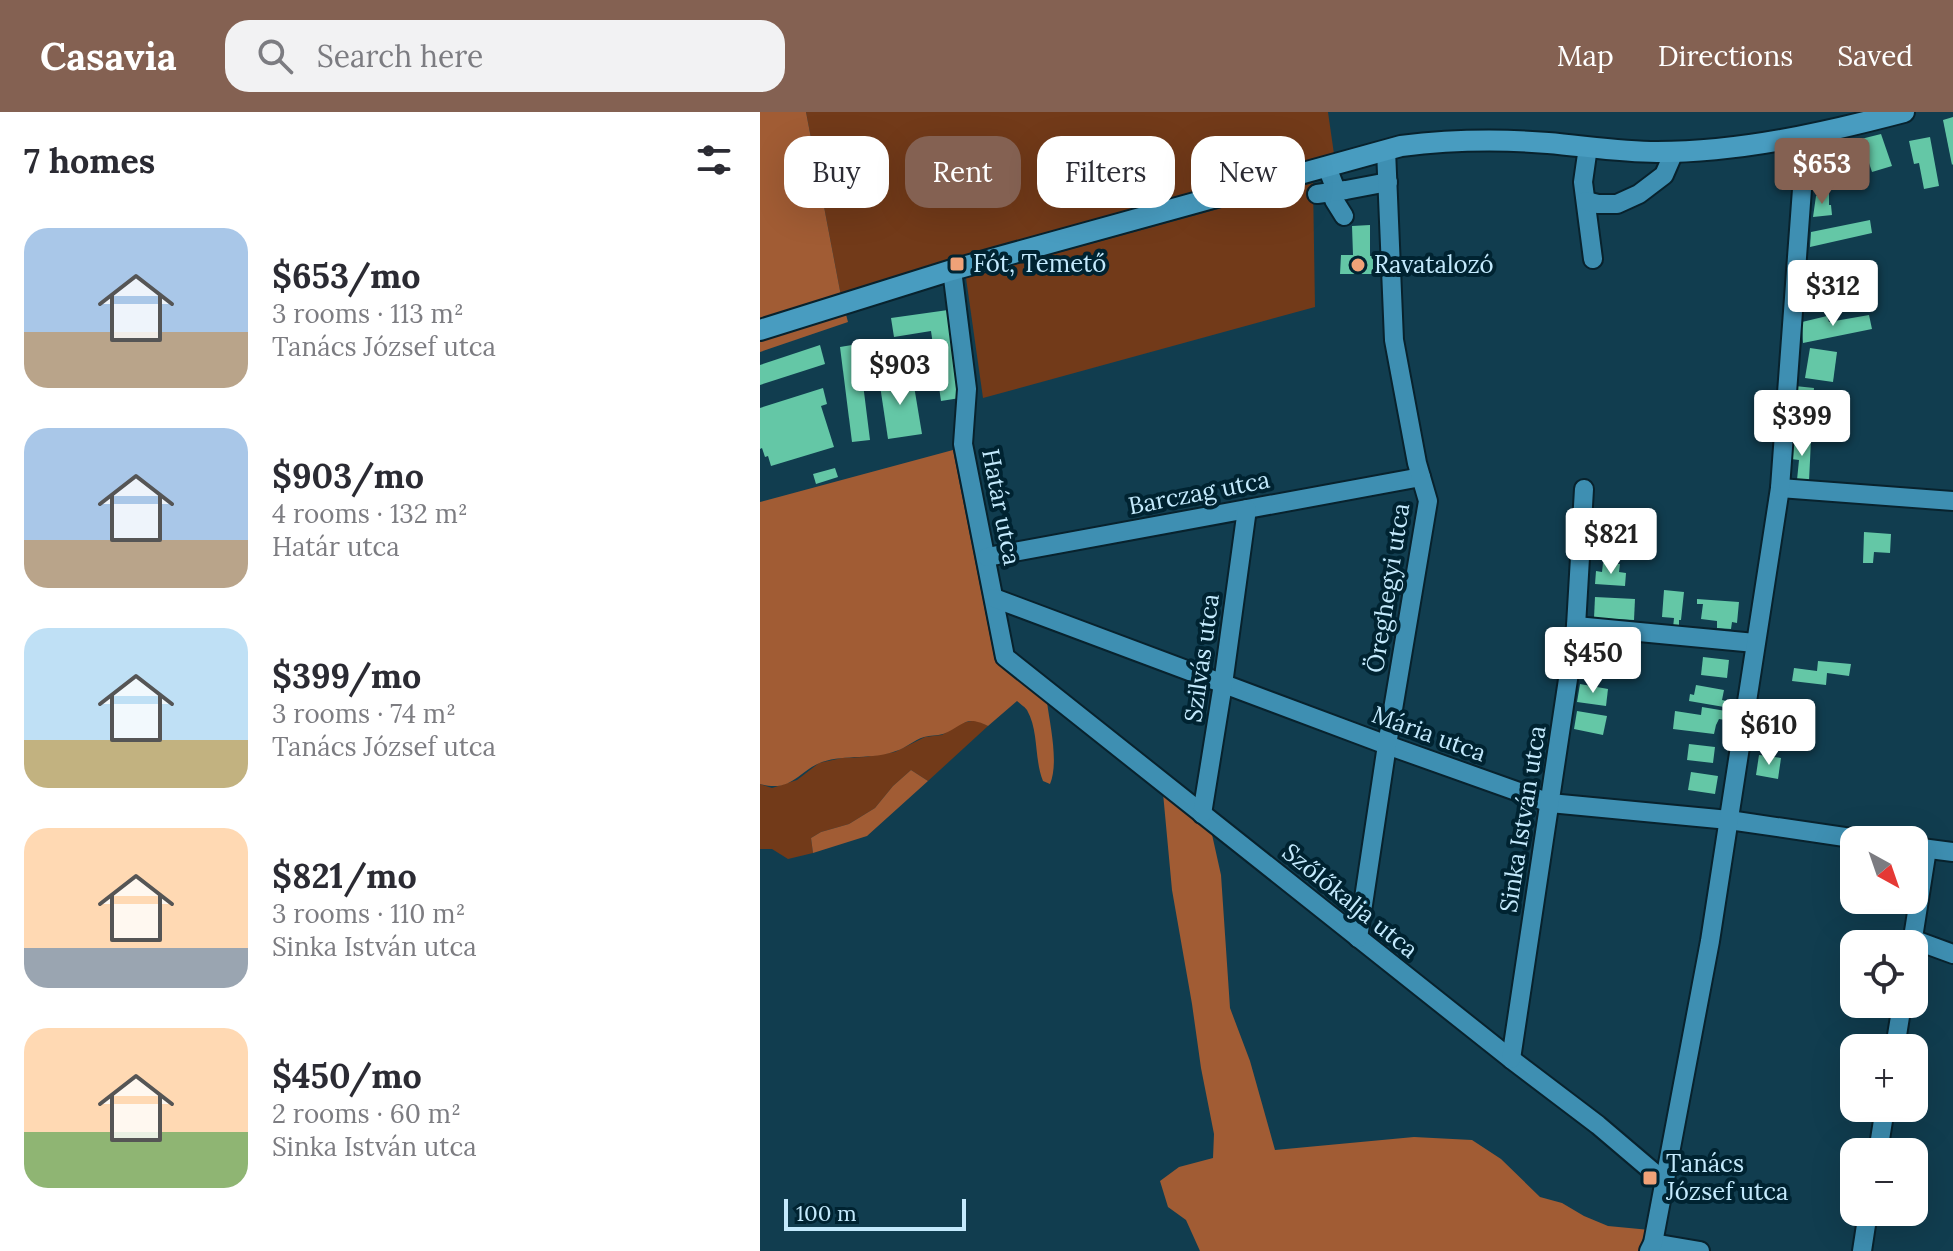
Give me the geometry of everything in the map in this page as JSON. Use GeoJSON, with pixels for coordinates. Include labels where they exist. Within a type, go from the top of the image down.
{"type":"FeatureCollection","features":[{"type":"Feature","properties":{"kind":"main road"},"geometry":{"type":"LineString","coordinates":[[760,330],[952,270],[1401,146],[1455,140],[1674,152],[1748,145],[1806,135],[1904,112]]}},
{"type":"Feature","properties":{"kind":"street"},"geometry":{"type":"LineString","coordinates":[[1700,1251],[1651,1247],[1710,941],[1780,488],[1806,135]]}},
{"type":"Feature","properties":{"kind":"street"},"geometry":{"type":"LineString","coordinates":[[1588,147],[1583,182],[1593,259]]}},
{"type":"Feature","properties":{"kind":"street","name":"Öreghegyi utca"},"geometry":{"type":"LineString","coordinates":[[1358,938],[1428,501],[1394,340],[1386,150]]}},
{"type":"Feature","properties":{"kind":"street"},"geometry":{"type":"LineString","coordinates":[[1586,201],[1617,204],[1639,194],[1664,175],[1674,152]]}},
{"type":"Feature","properties":{"kind":"street"},"geometry":{"type":"LineString","coordinates":[[1325,193],[1334,185],[1327,167]]}},
{"type":"Feature","properties":{"kind":"street"},"geometry":{"type":"LineString","coordinates":[[1325,193],[1388,182]]}},
{"type":"Feature","properties":{"kind":"street"},"geometry":{"type":"LineString","coordinates":[[1325,193],[1334,200],[1344,216]]}},
{"type":"Feature","properties":{"kind":"street","name":"Határ utca"},"geometry":{"type":"LineString","coordinates":[[952,270],[967,389],[963,444],[1005,657]]}},
{"type":"Feature","properties":{"kind":"street","name":"Barczag utca"},"geometry":{"type":"LineString","coordinates":[[987,557],[1421,477]]}},
{"type":"Feature","properties":{"kind":"street"},"geometry":{"type":"LineString","coordinates":[[1780,488],[1953,501]]}},
{"type":"Feature","properties":{"kind":"street","name":"Sinka István utca"},"geometry":{"type":"LineString","coordinates":[[1511,1059],[1576,626],[1584,489]]}},
{"type":"Feature","properties":{"kind":"street","name":"Szilvás utca"},"geometry":{"type":"LineString","coordinates":[[1202,814],[1247,509]]}},
{"type":"Feature","properties":{"kind":"street","name":"Mária utca"},"geometry":{"type":"LineString","coordinates":[[994,598],[1550,803],[1729,820],[1840,836]]}},
{"type":"Feature","properties":{"kind":"street"},"geometry":{"type":"LineString","coordinates":[[1576,626],[1755,643]]}},
{"type":"Feature","properties":{"kind":"street","name":"Szőlőkalja utca"},"geometry":{"type":"LineString","coordinates":[[1005,657],[1598,1125],[1665,1182]]}},
{"type":"Feature","properties":{"kind":"street"},"geometry":{"type":"LineString","coordinates":[[1928,849],[1953,852]]}},
{"type":"Feature","properties":{"kind":"street"},"geometry":{"type":"LineString","coordinates":[[1928,947],[1953,954]]}},
{"type":"Feature","properties":{"kind":"street"},"geometry":{"type":"LineString","coordinates":[[1862,1251],[1866,1226]]}},
{"type":"Feature","properties":{"kind":"shaded area"},"geometry":{"type":"Polygon","coordinates":[[[760,112],[806,112],[811,136],[784,136],[784,208],[824,208],[848,322],[760,352],[760,112]]]}},
{"type":"Feature","properties":{"kind":"shaded area"},"geometry":{"type":"Polygon","coordinates":[[[806,112],[1328,112],[1334,154],[1305,162],[1305,136],[1191,136],[1191,194],[1175,199],[1175,136],[1037,136],[1037,208],[1142,208],[841,296],[824,208],[889,208],[889,136],[811,136],[806,112]]]}},
{"type":"Feature","properties":{"kind":"shaded area"},"geometry":{"type":"Polygon","coordinates":[[[1313,183],[1315,307],[983,398],[966,278],[1222,208],[1305,208],[1305,185],[1313,183]]]}},
{"type":"Feature","properties":{"kind":"shaded area"},"geometry":{"type":"Polygon","coordinates":[[[953,450],[995,661],[1047,702],[1054,755],[1050,784],[1043,781],[1040,772],[1031,718],[1017,701],[988,726],[974,721],[964,722],[943,734],[920,738],[896,751],[822,762],[780,786],[760,784],[760,502],[953,450]]]}},
{"type":"Feature","properties":{"kind":"shaded area"},"geometry":{"type":"Polygon","coordinates":[[[977,720],[988,726],[928,781],[911,770],[875,808],[849,824],[811,838],[813,853],[788,859],[772,849],[760,849],[760,784],[772,788],[797,780],[819,763],[895,752],[925,737],[942,735],[961,723],[977,720]]]}},
{"type":"Feature","properties":{"kind":"shaded area"},"geometry":{"type":"Polygon","coordinates":[[[911,770],[928,781],[867,836],[813,853],[811,838],[849,824],[875,808],[911,770]]]}},
{"type":"Feature","properties":{"kind":"shaded area"},"geometry":{"type":"Polygon","coordinates":[[[1163,793],[1211,830],[1221,875],[1230,1008],[1250,1061],[1275,1150],[1414,1137],[1472,1140],[1501,1159],[1540,1197],[1562,1203],[1608,1226],[1650,1230],[1643,1251],[1200,1251],[1186,1220],[1168,1207],[1160,1181],[1179,1167],[1213,1158],[1214,1134],[1172,890],[1163,793]]]}},
{"type":"Feature","properties":{"kind":"building"},"geometry":{"type":"Polygon","coordinates":[[[1953,117],[1953,164],[1952,165],[1943,120],[1953,117]]]}},
{"type":"Feature","properties":{"kind":"building"},"geometry":{"type":"Polygon","coordinates":[[[1881,134],[1892,166],[1872,172],[1861,139],[1881,134]]]}},
{"type":"Feature","properties":{"kind":"building"},"geometry":{"type":"Polygon","coordinates":[[[1930,137],[1939,186],[1924,189],[1919,163],[1914,164],[1909,141],[1930,137]]]}},
{"type":"Feature","properties":{"kind":"building"},"geometry":{"type":"Polygon","coordinates":[[[1856,152],[1861,181],[1843,185],[1839,156],[1856,152]]]}},
{"type":"Feature","properties":{"kind":"building"},"geometry":{"type":"Polygon","coordinates":[[[1829,193],[1832,215],[1813,217],[1816,196],[1829,193]]]}},
{"type":"Feature","properties":{"kind":"building"},"geometry":{"type":"Polygon","coordinates":[[[1870,220],[1872,233],[1810,247],[1811,232],[1870,220]]]}},
{"type":"Feature","properties":{"kind":"building","name":"Ravatalozó"},"geometry":{"type":"Polygon","coordinates":[[[1370,225],[1370,256],[1376,256],[1376,274],[1340,274],[1341,255],[1353,255],[1352,226],[1370,225]]]}},
{"type":"Feature","properties":{"kind":"building"},"geometry":{"type":"Polygon","coordinates":[[[1833,263],[1835,279],[1805,284],[1806,268],[1833,263]]]}},
{"type":"Feature","properties":{"kind":"building"},"geometry":{"type":"Polygon","coordinates":[[[1833,289],[1834,294],[1850,292],[1852,306],[1802,311],[1804,292],[1833,289]]]}},
{"type":"Feature","properties":{"kind":"building"},"geometry":{"type":"Polygon","coordinates":[[[948,310],[960,398],[941,401],[931,331],[894,337],[891,318],[948,310]]]}},
{"type":"Feature","properties":{"kind":"building"},"geometry":{"type":"Polygon","coordinates":[[[1869,315],[1872,329],[1803,343],[1802,322],[1827,316],[1829,322],[1869,315]]]}},
{"type":"Feature","properties":{"kind":"building"},"geometry":{"type":"Polygon","coordinates":[[[858,344],[870,440],[852,442],[840,347],[858,344]]]}},
{"type":"Feature","properties":{"kind":"building"},"geometry":{"type":"Polygon","coordinates":[[[820,345],[825,364],[760,385],[760,365],[820,345]]]}},
{"type":"Feature","properties":{"kind":"building"},"geometry":{"type":"Polygon","coordinates":[[[1810,348],[1837,352],[1833,382],[1805,378],[1810,348]]]}},
{"type":"Feature","properties":{"kind":"building"},"geometry":{"type":"Polygon","coordinates":[[[912,374],[922,434],[888,439],[879,379],[912,374]]]}},
{"type":"Feature","properties":{"kind":"building"},"geometry":{"type":"Polygon","coordinates":[[[1795,386],[1814,388],[1812,407],[1793,406],[1795,386]]]}},
{"type":"Feature","properties":{"kind":"building"},"geometry":{"type":"Polygon","coordinates":[[[823,388],[827,404],[821,406],[834,447],[771,466],[768,456],[765,457],[760,449],[760,408],[823,388]]]}},
{"type":"Feature","properties":{"kind":"building"},"geometry":{"type":"Polygon","coordinates":[[[1792,439],[1811,440],[1809,481],[1797,480],[1799,460],[1791,459],[1792,439]]]}},
{"type":"Feature","properties":{"kind":"building"},"geometry":{"type":"Polygon","coordinates":[[[835,468],[838,477],[816,484],[813,474],[835,468]]]}},
{"type":"Feature","properties":{"kind":"building"},"geometry":{"type":"Polygon","coordinates":[[[1864,532],[1891,534],[1890,553],[1874,552],[1873,563],[1863,563],[1864,532]]]}},
{"type":"Feature","properties":{"kind":"building"},"geometry":{"type":"Polygon","coordinates":[[[1603,563],[1620,564],[1619,572],[1626,573],[1625,586],[1595,584],[1596,571],[1602,572],[1603,563]]]}},
{"type":"Feature","properties":{"kind":"building"},"geometry":{"type":"Polygon","coordinates":[[[1664,590],[1684,592],[1679,629],[1673,628],[1674,618],[1662,617],[1664,590]]]}},
{"type":"Feature","properties":{"kind":"building"},"geometry":{"type":"Polygon","coordinates":[[[1595,597],[1635,599],[1634,620],[1594,618],[1595,597]]]}},
{"type":"Feature","properties":{"kind":"building"},"geometry":{"type":"Polygon","coordinates":[[[1697,599],[1739,602],[1737,623],[1732,622],[1731,629],[1717,628],[1717,621],[1701,619],[1703,604],[1697,604],[1697,599]]]}},
{"type":"Feature","properties":{"kind":"building"},"geometry":{"type":"Polygon","coordinates":[[[1703,657],[1729,660],[1727,678],[1701,675],[1703,657]]]}},
{"type":"Feature","properties":{"kind":"building"},"geometry":{"type":"Polygon","coordinates":[[[1818,661],[1851,664],[1849,676],[1827,673],[1826,685],[1792,681],[1794,668],[1817,671],[1818,661]]]}},
{"type":"Feature","properties":{"kind":"building"},"geometry":{"type":"Polygon","coordinates":[[[1580,684],[1608,689],[1606,706],[1577,702],[1580,684]]]}},
{"type":"Feature","properties":{"kind":"building"},"geometry":{"type":"Polygon","coordinates":[[[1696,685],[1724,690],[1722,700],[1731,702],[1730,708],[1689,701],[1696,685]]]}},
{"type":"Feature","properties":{"kind":"building"},"geometry":{"type":"Polygon","coordinates":[[[1764,699],[1795,701],[1793,720],[1762,717],[1764,699]]]}},
{"type":"Feature","properties":{"kind":"building"},"geometry":{"type":"Polygon","coordinates":[[[1702,707],[1726,711],[1725,720],[1719,719],[1714,734],[1673,729],[1675,711],[1701,715],[1702,707]]]}},
{"type":"Feature","properties":{"kind":"building"},"geometry":{"type":"Polygon","coordinates":[[[1577,711],[1607,716],[1603,735],[1574,729],[1577,711]]]}},
{"type":"Feature","properties":{"kind":"building"},"geometry":{"type":"Polygon","coordinates":[[[1776,725],[1788,726],[1782,750],[1756,748],[1762,729],[1770,730],[1776,725]]]}},
{"type":"Feature","properties":{"kind":"building"},"geometry":{"type":"Polygon","coordinates":[[[1689,744],[1715,747],[1713,763],[1687,760],[1689,744]]]}},
{"type":"Feature","properties":{"kind":"building"},"geometry":{"type":"Polygon","coordinates":[[[1759,755],[1781,758],[1778,779],[1756,775],[1759,755]]]}},
{"type":"Feature","properties":{"kind":"building"},"geometry":{"type":"Polygon","coordinates":[[[1691,772],[1718,776],[1715,794],[1688,790],[1691,772]]]}},
{"type":"Feature","properties":{"kind":"place","name":"Fót, Temető"},"geometry":{"type":"Point","coordinates":[957,264]}},
{"type":"Feature","properties":{"kind":"place","name":"Ravatalozó"},"geometry":{"type":"Point","coordinates":[1358,265]}},
{"type":"Feature","properties":{"kind":"place","name":"Tanács József utca"},"geometry":{"type":"Point","coordinates":[1650,1178]}}]}
